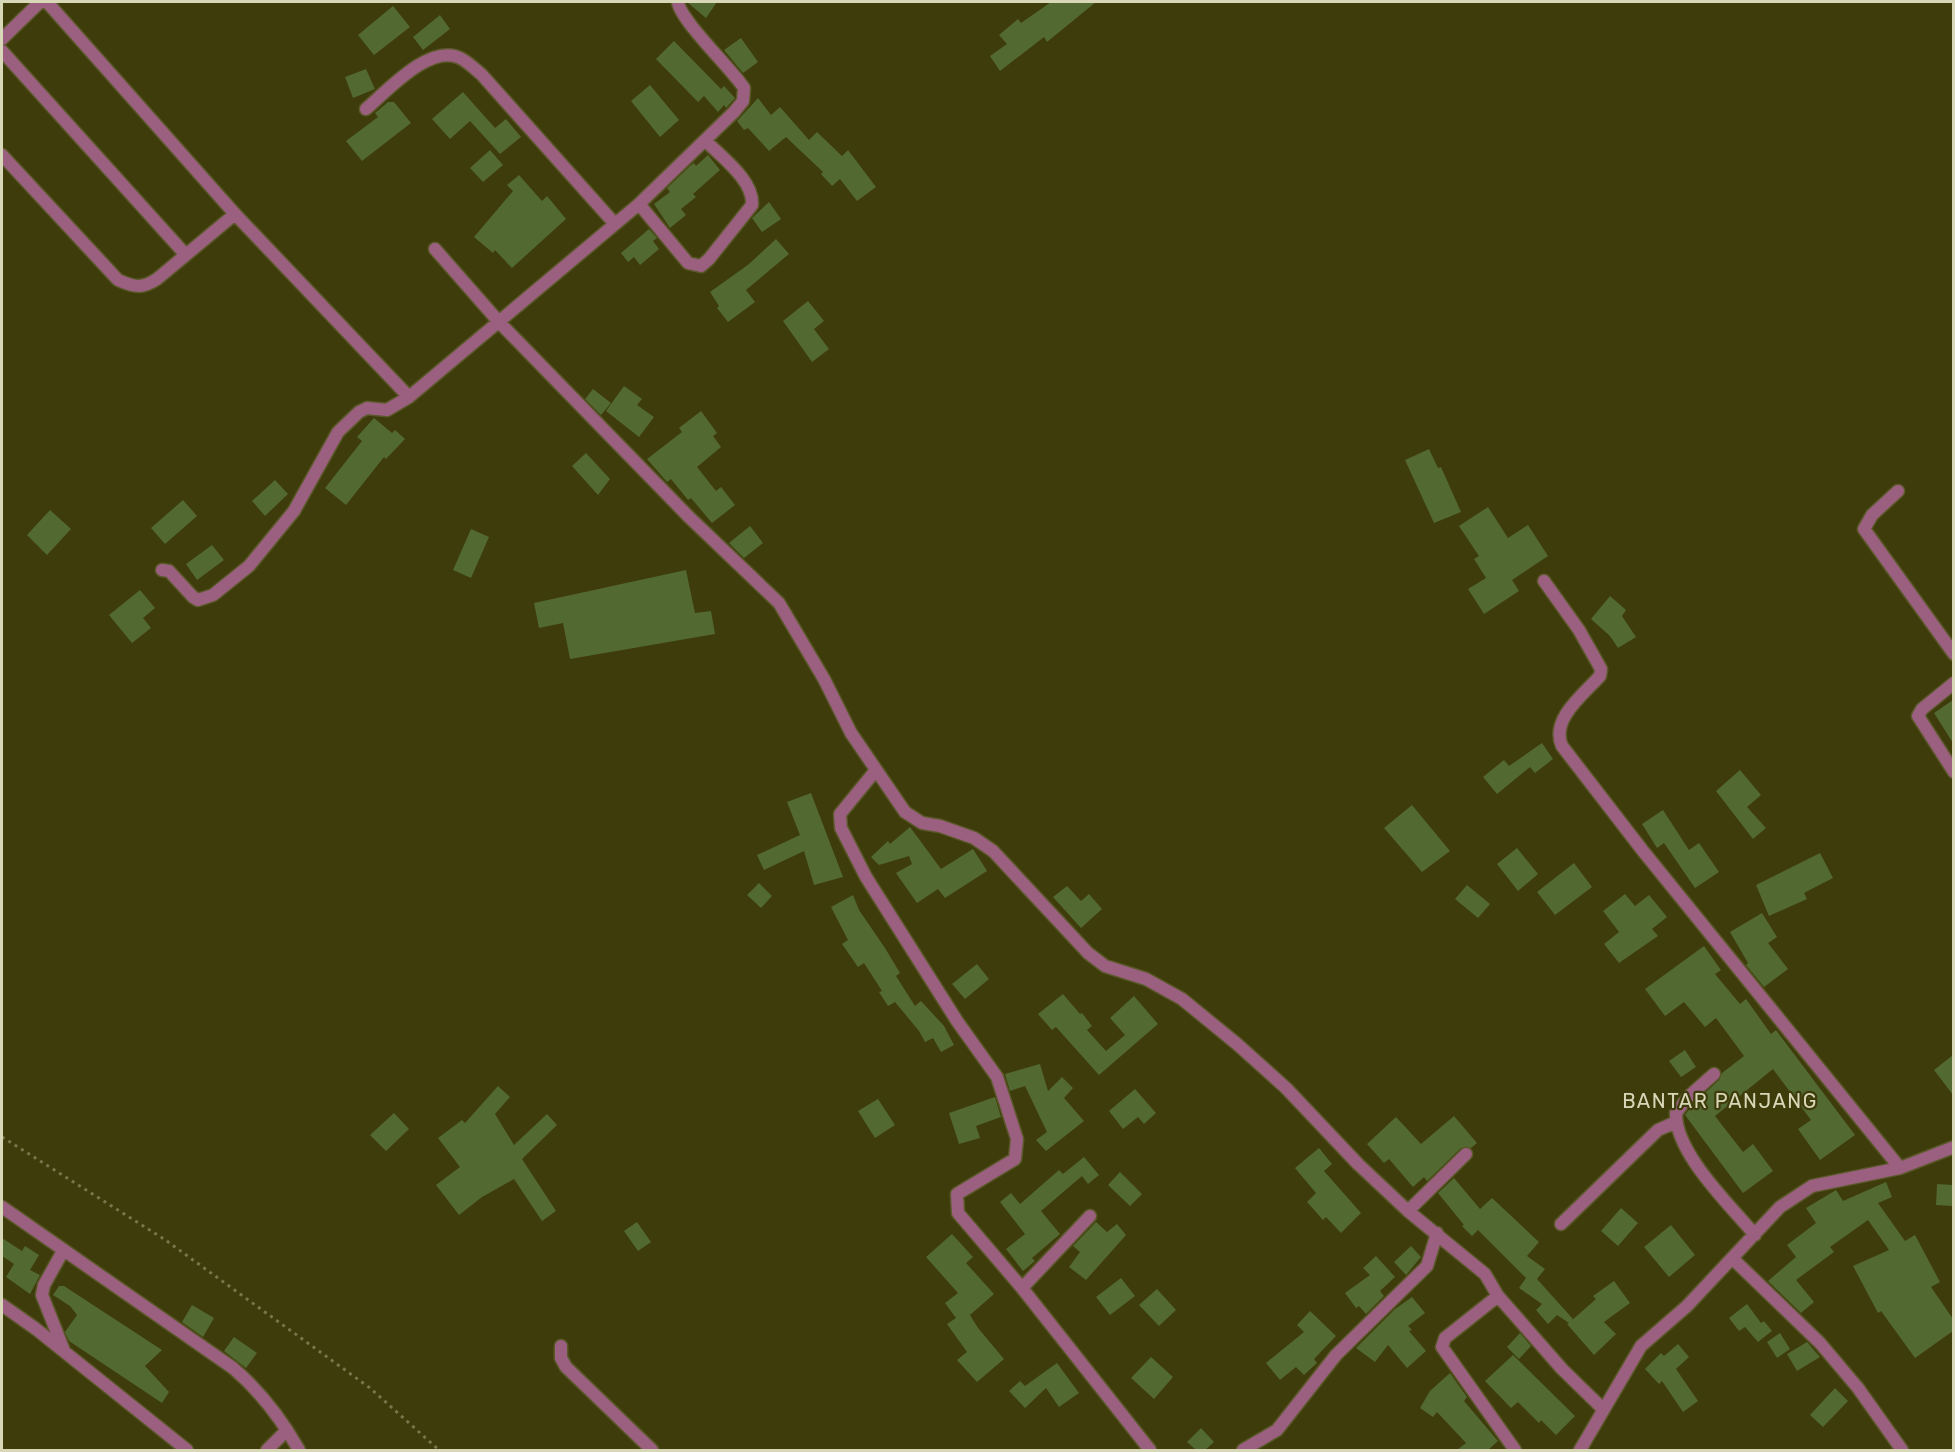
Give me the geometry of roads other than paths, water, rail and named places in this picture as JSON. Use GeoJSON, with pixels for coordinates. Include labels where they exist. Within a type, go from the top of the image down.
{"type":"FeatureCollection","features":[{"type":"Feature","properties":{"kind":"street"},"geometry":{"type":"LineString","coordinates":[[2,39],[40,2]]}},
{"type":"Feature","properties":{"kind":"street"},"geometry":{"type":"LineString","coordinates":[[47,2],[235,214],[409,397]]}},
{"type":"Feature","properties":{"kind":"street"},"geometry":{"type":"LineString","coordinates":[[162,570],[169,571],[192,597],[198,600],[213,595],[249,566],[294,511],[338,432],[359,412],[367,408],[387,410],[409,397],[639,204],[743,101],[744,88],[712,47],[686,20],[678,2]]}},
{"type":"Feature","properties":{"kind":"street"},"geometry":{"type":"LineString","coordinates":[[2,51],[185,254]]}},
{"type":"Feature","properties":{"kind":"street"},"geometry":{"type":"LineString","coordinates":[[366,109],[428,59],[449,54],[460,57],[482,75],[615,224]]}},
{"type":"Feature","properties":{"kind":"street"},"geometry":{"type":"LineString","coordinates":[[639,204],[688,263],[701,266],[709,260],[752,205],[753,198],[748,185],[705,140]]}},
{"type":"Feature","properties":{"kind":"street"},"geometry":{"type":"LineString","coordinates":[[2,155],[118,280],[134,287],[147,286],[235,214]]}},
{"type":"Feature","properties":{"kind":"street"},"geometry":{"type":"LineString","coordinates":[[435,249],[499,322],[689,517],[778,603],[824,679],[850,733],[905,812],[922,823],[940,826],[974,838],[993,851],[1073,938],[1105,966],[1146,979],[1182,999],[1206,1017],[1286,1088],[1358,1164],[1408,1210],[1485,1274],[1498,1296],[1562,1369],[1603,1408]]}},
{"type":"Feature","properties":{"kind":"street"},"geometry":{"type":"LineString","coordinates":[[1898,491],[1872,515],[1864,529],[1953,654]]}},
{"type":"Feature","properties":{"kind":"street"},"geometry":{"type":"LineString","coordinates":[[1545,581],[1579,630],[1601,669],[1599,676],[1563,718],[1558,734],[1562,746],[1643,851],[1900,1168]]}},
{"type":"Feature","properties":{"kind":"street"},"geometry":{"type":"LineString","coordinates":[[1953,683],[1922,709],[1918,716],[1953,772]]}},
{"type":"Feature","properties":{"kind":"street"},"geometry":{"type":"LineString","coordinates":[[876,770],[840,814],[841,828],[866,877],[957,1022],[997,1077],[1017,1139],[1015,1159],[962,1188],[957,1194],[958,1213],[1022,1288],[1150,1450]]}},
{"type":"Feature","properties":{"kind":"street"},"geometry":{"type":"LineString","coordinates":[[1714,1074],[1688,1097],[1676,1113],[1678,1136],[1688,1152],[1755,1235]]}},
{"type":"Feature","properties":{"kind":"street"},"geometry":{"type":"LineString","coordinates":[[1561,1224],[1658,1131],[1676,1122]]}},
{"type":"Feature","properties":{"kind":"street"},"geometry":{"type":"LineString","coordinates":[[1580,1450],[1641,1346],[1664,1328],[1780,1207],[1812,1186],[1900,1168],[1953,1147]]}},
{"type":"Feature","properties":{"kind":"street"},"geometry":{"type":"LineString","coordinates":[[1408,1210],[1466,1154]]}},
{"type":"Feature","properties":{"kind":"street"},"geometry":{"type":"LineString","coordinates":[[2,1207],[232,1368],[253,1386],[287,1430],[299,1450]]}},
{"type":"Feature","properties":{"kind":"street"},"geometry":{"type":"LineString","coordinates":[[1022,1288],[1090,1216]]}},
{"type":"Feature","properties":{"kind":"street"},"geometry":{"type":"LineString","coordinates":[[1243,1450],[1277,1430],[1336,1355],[1427,1266],[1437,1233]]}},
{"type":"Feature","properties":{"kind":"street"},"geometry":{"type":"LineString","coordinates":[[63,1251],[44,1285],[42,1295],[65,1351]]}},
{"type":"Feature","properties":{"kind":"street"},"geometry":{"type":"LineString","coordinates":[[1733,1258],[1820,1343],[1858,1388],[1902,1450]]}},
{"type":"Feature","properties":{"kind":"street"},"geometry":{"type":"LineString","coordinates":[[1498,1296],[1445,1338],[1442,1347],[1515,1450]]}},
{"type":"Feature","properties":{"kind":"street"},"geometry":{"type":"LineString","coordinates":[[2,1305],[65,1351],[187,1450]]}},
{"type":"Feature","properties":{"kind":"street"},"geometry":{"type":"LineString","coordinates":[[561,1346],[561,1358],[566,1367],[652,1450]]}},
{"type":"Feature","properties":{"kind":"street"},"geometry":{"type":"LineString","coordinates":[[267,1450],[287,1430]]}},
{"type":"Feature","properties":{"kind":"district","name":"BANTAR PANJANG"},"geometry":{"type":"Point","coordinates":[1720,1101]}}]}
